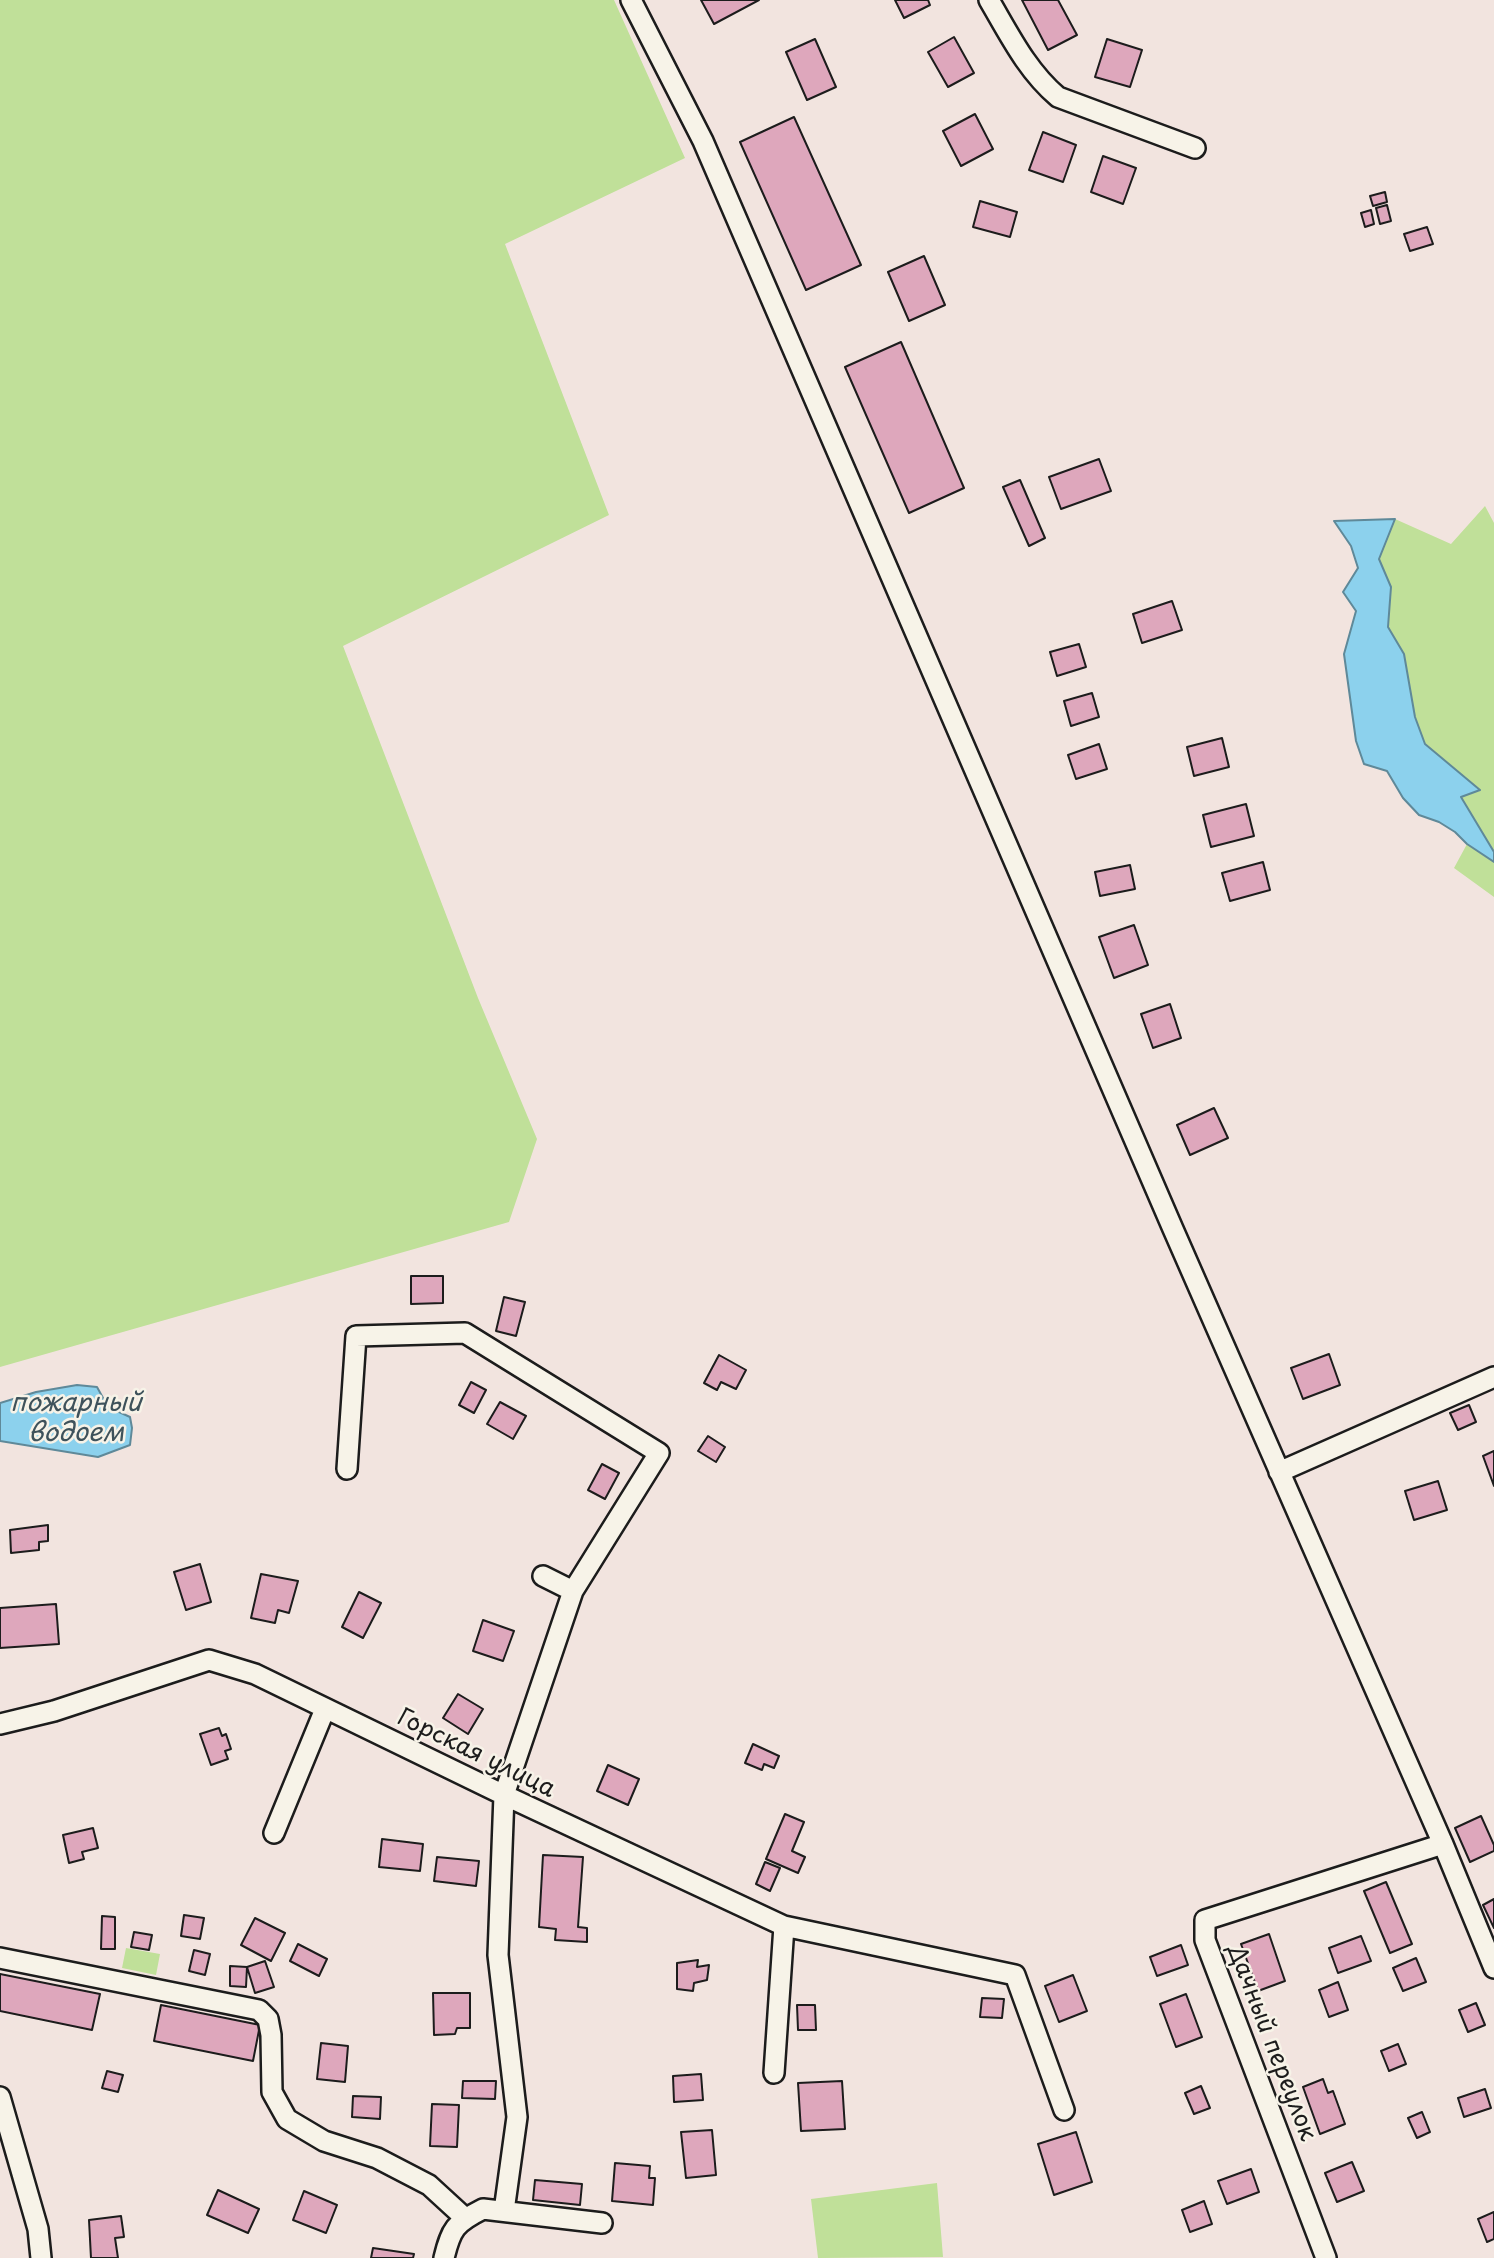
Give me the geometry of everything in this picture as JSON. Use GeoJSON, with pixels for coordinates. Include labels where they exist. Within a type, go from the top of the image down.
{"type":"FeatureCollection","features":[{"type":"Feature","properties":{"kind":"street"},"geometry":{"type":"LineString","coordinates":[[631,0],[702,141],[1443,1844],[1494,1968]]}},
{"type":"Feature","properties":{"kind":"street"},"geometry":{"type":"LineString","coordinates":[[989,0],[1028,65],[1041,82],[1058,97],[1195,148]]}},
{"type":"Feature","properties":{"kind":"street"},"geometry":{"type":"LineString","coordinates":[[347,1469],[356,1336],[465,1333],[659,1453],[573,1591],[504,1795],[499,1955],[517,2117],[504,2211]]}},
{"type":"Feature","properties":{"kind":"street"},"geometry":{"type":"LineString","coordinates":[[1279,1472],[1494,1377]]}},
{"type":"Feature","properties":{"kind":"street"},"geometry":{"type":"LineString","coordinates":[[543,1576],[573,1591]]}},
{"type":"Feature","properties":{"kind":"street","name":"Горская улица"},"geometry":{"type":"LineString","coordinates":[[0,1724],[54,1711],[209,1660],[255,1674],[504,1795],[784,1926],[1015,1975],[1064,2110]]}},
{"type":"Feature","properties":{"kind":"street"},"geometry":{"type":"LineString","coordinates":[[274,1833],[325,1709]]}},
{"type":"Feature","properties":{"kind":"street","name":"Дачный переулок"},"geometry":{"type":"LineString","coordinates":[[1326,2258],[1205,1940],[1205,1920],[1443,1844]]}},
{"type":"Feature","properties":{"kind":"street"},"geometry":{"type":"LineString","coordinates":[[774,2073],[784,1926]]}},
{"type":"Feature","properties":{"kind":"street"},"geometry":{"type":"LineString","coordinates":[[0,1958],[259,2010],[268,2019],[271,2035],[272,2092],[287,2119],[324,2141],[377,2158],[429,2185],[465,2218]]}},
{"type":"Feature","properties":{"kind":"street"},"geometry":{"type":"LineString","coordinates":[[0,2097],[38,2229],[41,2258]]}},
{"type":"Feature","properties":{"kind":"street"},"geometry":{"type":"LineString","coordinates":[[443,2258],[450,2234],[465,2218],[482,2209],[602,2223]]}},
{"type":"Feature","properties":{"kind":"green space"},"geometry":{"type":"Polygon","coordinates":[[[0,0],[614,0],[685,158],[505,244],[609,515],[343,646],[478,998],[537,1139],[509,1222],[0,1367],[0,0]]]}},
{"type":"Feature","properties":{"kind":"green space"},"geometry":{"type":"Polygon","coordinates":[[[1485,506],[1494,523],[1494,852],[1460,796],[1479,791],[1425,744],[1415,717],[1404,654],[1388,627],[1391,587],[1379,559],[1395,519],[1451,544],[1485,506]]]}},
{"type":"Feature","properties":{"kind":"green space"},"geometry":{"type":"Polygon","coordinates":[[[1467,844],[1494,862],[1494,897],[1454,868],[1467,844]]]}},
{"type":"Feature","properties":{"kind":"green space"},"geometry":{"type":"Polygon","coordinates":[[[126,1948],[160,1954],[156,1975],[122,1968],[126,1948]]]}},
{"type":"Feature","properties":{"kind":"green space"},"geometry":{"type":"Polygon","coordinates":[[[937,2183],[943,2257],[818,2258],[811,2199],[937,2183]]]}},
{"type":"Feature","properties":{"kind":"water"},"geometry":{"type":"Polygon","coordinates":[[[1395,519],[1379,559],[1391,587],[1388,627],[1404,654],[1415,717],[1425,744],[1480,790],[1461,797],[1494,852],[1494,862],[1467,844],[1455,832],[1439,822],[1419,815],[1403,798],[1387,771],[1364,764],[1356,741],[1344,654],[1356,611],[1343,592],[1358,568],[1351,546],[1334,521],[1395,519]]]}},
{"type":"Feature","properties":{"kind":"water","name":"пожарный водоем"},"geometry":{"type":"Polygon","coordinates":[[[77,1385],[97,1387],[108,1407],[130,1417],[130,1445],[98,1457],[0,1441],[0,1403],[36,1392],[77,1385]]]}},
{"type":"Feature","properties":{"kind":"building"},"geometry":{"type":"Polygon","coordinates":[[[701,0],[759,0],[714,24],[701,0]]]}},
{"type":"Feature","properties":{"kind":"building"},"geometry":{"type":"Polygon","coordinates":[[[895,0],[928,0],[930,5],[904,18],[895,0]]]}},
{"type":"Feature","properties":{"kind":"building"},"geometry":{"type":"Polygon","coordinates":[[[1022,0],[1058,0],[1077,35],[1048,50],[1022,0]]]}},
{"type":"Feature","properties":{"kind":"building"},"geometry":{"type":"Polygon","coordinates":[[[954,37],[974,73],[948,87],[928,52],[954,37]]]}},
{"type":"Feature","properties":{"kind":"building"},"geometry":{"type":"Polygon","coordinates":[[[815,39],[836,87],[807,100],[786,52],[815,39]]]}},
{"type":"Feature","properties":{"kind":"building"},"geometry":{"type":"Polygon","coordinates":[[[1107,39],[1142,50],[1130,87],[1095,77],[1107,39]]]}},
{"type":"Feature","properties":{"kind":"building"},"geometry":{"type":"Polygon","coordinates":[[[975,114],[993,149],[961,166],[943,131],[975,114]]]}},
{"type":"Feature","properties":{"kind":"building"},"geometry":{"type":"Polygon","coordinates":[[[794,117],[861,265],[806,290],[740,142],[794,117]]]}},
{"type":"Feature","properties":{"kind":"building"},"geometry":{"type":"Polygon","coordinates":[[[1043,132],[1076,145],[1063,182],[1029,170],[1043,132]]]}},
{"type":"Feature","properties":{"kind":"building"},"geometry":{"type":"Polygon","coordinates":[[[1103,156],[1136,168],[1123,204],[1091,192],[1103,156]]]}},
{"type":"Feature","properties":{"kind":"building"},"geometry":{"type":"Polygon","coordinates":[[[1385,192],[1387,202],[1373,206],[1370,196],[1385,192]]]}},
{"type":"Feature","properties":{"kind":"building"},"geometry":{"type":"Polygon","coordinates":[[[980,201],[1017,212],[1010,237],[973,227],[980,201]]]}},
{"type":"Feature","properties":{"kind":"building"},"geometry":{"type":"Polygon","coordinates":[[[1387,205],[1391,221],[1380,224],[1376,208],[1387,205]]]}},
{"type":"Feature","properties":{"kind":"building"},"geometry":{"type":"Polygon","coordinates":[[[1371,210],[1374,224],[1365,227],[1361,213],[1371,210]]]}},
{"type":"Feature","properties":{"kind":"building"},"geometry":{"type":"Polygon","coordinates":[[[1427,227],[1433,244],[1410,251],[1404,234],[1427,227]]]}},
{"type":"Feature","properties":{"kind":"building"},"geometry":{"type":"Polygon","coordinates":[[[924,256],[945,305],[909,321],[888,272],[924,256]]]}},
{"type":"Feature","properties":{"kind":"building"},"geometry":{"type":"Polygon","coordinates":[[[901,342],[964,488],[909,513],[845,367],[901,342]]]}},
{"type":"Feature","properties":{"kind":"building"},"geometry":{"type":"Polygon","coordinates":[[[1099,459],[1111,491],[1061,509],[1049,477],[1099,459]]]}},
{"type":"Feature","properties":{"kind":"building"},"geometry":{"type":"Polygon","coordinates":[[[1020,480],[1045,538],[1029,546],[1003,487],[1020,480]]]}},
{"type":"Feature","properties":{"kind":"building"},"geometry":{"type":"Polygon","coordinates":[[[1172,601],[1182,630],[1142,643],[1133,614],[1172,601]]]}},
{"type":"Feature","properties":{"kind":"building"},"geometry":{"type":"Polygon","coordinates":[[[1079,644],[1086,667],[1057,676],[1050,652],[1079,644]]]}},
{"type":"Feature","properties":{"kind":"building"},"geometry":{"type":"Polygon","coordinates":[[[1092,693],[1099,717],[1071,726],[1064,701],[1092,693]]]}},
{"type":"Feature","properties":{"kind":"building"},"geometry":{"type":"Polygon","coordinates":[[[1222,738],[1229,767],[1194,776],[1187,747],[1222,738]]]}},
{"type":"Feature","properties":{"kind":"building"},"geometry":{"type":"Polygon","coordinates":[[[1099,744],[1107,769],[1076,779],[1068,755],[1099,744]]]}},
{"type":"Feature","properties":{"kind":"building"},"geometry":{"type":"Polygon","coordinates":[[[1246,804],[1254,836],[1211,847],[1203,815],[1246,804]]]}},
{"type":"Feature","properties":{"kind":"building"},"geometry":{"type":"Polygon","coordinates":[[[1263,862],[1270,890],[1230,901],[1222,873],[1263,862]]]}},
{"type":"Feature","properties":{"kind":"building"},"geometry":{"type":"Polygon","coordinates":[[[1130,865],[1135,889],[1100,896],[1095,872],[1130,865]]]}},
{"type":"Feature","properties":{"kind":"building"},"geometry":{"type":"Polygon","coordinates":[[[1134,925],[1148,965],[1114,978],[1099,937],[1134,925]]]}},
{"type":"Feature","properties":{"kind":"building"},"geometry":{"type":"Polygon","coordinates":[[[1170,1004],[1181,1038],[1153,1048],[1141,1014],[1170,1004]]]}},
{"type":"Feature","properties":{"kind":"building"},"geometry":{"type":"Polygon","coordinates":[[[1214,1108],[1228,1138],[1190,1155],[1177,1125],[1214,1108]]]}},
{"type":"Feature","properties":{"kind":"building"},"geometry":{"type":"Polygon","coordinates":[[[411,1276],[443,1276],[443,1303],[411,1304],[411,1276]]]}},
{"type":"Feature","properties":{"kind":"building"},"geometry":{"type":"Polygon","coordinates":[[[504,1297],[525,1302],[516,1336],[496,1331],[504,1297]]]}},
{"type":"Feature","properties":{"kind":"building"},"geometry":{"type":"Polygon","coordinates":[[[1329,1354],[1340,1385],[1303,1399],[1291,1368],[1329,1354]]]}},
{"type":"Feature","properties":{"kind":"building"},"geometry":{"type":"Polygon","coordinates":[[[719,1355],[746,1370],[736,1389],[721,1382],[717,1390],[704,1383],[719,1355]]]}},
{"type":"Feature","properties":{"kind":"building"},"geometry":{"type":"Polygon","coordinates":[[[471,1382],[486,1390],[474,1413],[459,1405],[471,1382]]]}},
{"type":"Feature","properties":{"kind":"building"},"geometry":{"type":"Polygon","coordinates":[[[500,1402],[526,1416],[513,1439],[487,1424],[500,1402]]]}},
{"type":"Feature","properties":{"kind":"building"},"geometry":{"type":"Polygon","coordinates":[[[1469,1405],[1476,1422],[1458,1430],[1450,1413],[1469,1405]]]}},
{"type":"Feature","properties":{"kind":"building"},"geometry":{"type":"Polygon","coordinates":[[[708,1436],[725,1447],[716,1462],[698,1451],[708,1436]]]}},
{"type":"Feature","properties":{"kind":"building"},"geometry":{"type":"Polygon","coordinates":[[[1494,1451],[1494,1486],[1483,1456],[1494,1451]]]}},
{"type":"Feature","properties":{"kind":"building"},"geometry":{"type":"Polygon","coordinates":[[[602,1464],[619,1473],[605,1499],[588,1490],[602,1464]]]}},
{"type":"Feature","properties":{"kind":"building"},"geometry":{"type":"Polygon","coordinates":[[[1438,1481],[1447,1510],[1414,1520],[1405,1491],[1438,1481]]]}},
{"type":"Feature","properties":{"kind":"building"},"geometry":{"type":"Polygon","coordinates":[[[48,1525],[48,1541],[39,1542],[39,1550],[11,1553],[10,1530],[48,1525]]]}},
{"type":"Feature","properties":{"kind":"building"},"geometry":{"type":"Polygon","coordinates":[[[200,1564],[211,1602],[186,1610],[174,1572],[200,1564]]]}},
{"type":"Feature","properties":{"kind":"building"},"geometry":{"type":"Polygon","coordinates":[[[261,1574],[298,1581],[289,1613],[278,1610],[275,1623],[251,1618],[261,1574]]]}},
{"type":"Feature","properties":{"kind":"building"},"geometry":{"type":"Polygon","coordinates":[[[359,1592],[381,1603],[363,1638],[342,1627],[359,1592]]]}},
{"type":"Feature","properties":{"kind":"building"},"geometry":{"type":"Polygon","coordinates":[[[56,1604],[59,1644],[0,1648],[0,1608],[56,1604]]]}},
{"type":"Feature","properties":{"kind":"building"},"geometry":{"type":"Polygon","coordinates":[[[483,1620],[514,1631],[503,1661],[473,1651],[483,1620]]]}},
{"type":"Feature","properties":{"kind":"building"},"geometry":{"type":"Polygon","coordinates":[[[458,1694],[483,1709],[468,1734],[443,1718],[458,1694]]]}},
{"type":"Feature","properties":{"kind":"building"},"geometry":{"type":"Polygon","coordinates":[[[219,1728],[222,1736],[226,1734],[231,1749],[225,1751],[228,1759],[211,1765],[200,1734],[219,1728]]]}},
{"type":"Feature","properties":{"kind":"building"},"geometry":{"type":"Polygon","coordinates":[[[753,1744],[779,1756],[774,1768],[764,1764],[762,1770],[745,1763],[753,1744]]]}},
{"type":"Feature","properties":{"kind":"building"},"geometry":{"type":"Polygon","coordinates":[[[608,1765],[639,1779],[628,1805],[597,1791],[608,1765]]]}},
{"type":"Feature","properties":{"kind":"building"},"geometry":{"type":"Polygon","coordinates":[[[785,1814],[804,1822],[792,1851],[805,1857],[798,1873],[766,1859],[785,1814]]]}},
{"type":"Feature","properties":{"kind":"building"},"geometry":{"type":"Polygon","coordinates":[[[1481,1816],[1494,1851],[1470,1862],[1455,1828],[1481,1816]]]}},
{"type":"Feature","properties":{"kind":"building"},"geometry":{"type":"Polygon","coordinates":[[[93,1828],[98,1848],[82,1852],[84,1859],[69,1863],[63,1835],[93,1828]]]}},
{"type":"Feature","properties":{"kind":"building"},"geometry":{"type":"Polygon","coordinates":[[[382,1839],[423,1844],[420,1871],[379,1867],[382,1839]]]}},
{"type":"Feature","properties":{"kind":"building"},"geometry":{"type":"Polygon","coordinates":[[[543,1855],[583,1857],[578,1927],[587,1928],[587,1942],[555,1940],[556,1929],[539,1927],[543,1855]]]}},
{"type":"Feature","properties":{"kind":"building"},"geometry":{"type":"Polygon","coordinates":[[[437,1857],[479,1861],[476,1886],[434,1881],[437,1857]]]}},
{"type":"Feature","properties":{"kind":"building"},"geometry":{"type":"Polygon","coordinates":[[[765,1862],[780,1868],[770,1891],[756,1884],[765,1862]]]}},
{"type":"Feature","properties":{"kind":"building"},"geometry":{"type":"Polygon","coordinates":[[[1386,1882],[1412,1944],[1390,1953],[1364,1891],[1386,1882]]]}},
{"type":"Feature","properties":{"kind":"building"},"geometry":{"type":"Polygon","coordinates":[[[1494,1899],[1494,1928],[1483,1905],[1494,1899]]]}},
{"type":"Feature","properties":{"kind":"building"},"geometry":{"type":"Polygon","coordinates":[[[184,1915],[204,1918],[200,1939],[181,1936],[184,1915]]]}},
{"type":"Feature","properties":{"kind":"building"},"geometry":{"type":"Polygon","coordinates":[[[102,1916],[115,1917],[115,1949],[101,1949],[102,1916]]]}},
{"type":"Feature","properties":{"kind":"building"},"geometry":{"type":"Polygon","coordinates":[[[255,1918],[285,1933],[271,1961],[241,1945],[255,1918]]]}},
{"type":"Feature","properties":{"kind":"building"},"geometry":{"type":"Polygon","coordinates":[[[134,1932],[152,1935],[149,1950],[131,1947],[134,1932]]]}},
{"type":"Feature","properties":{"kind":"building"},"geometry":{"type":"Polygon","coordinates":[[[1269,1934],[1285,1981],[1258,1991],[1241,1944],[1269,1934]]]}},
{"type":"Feature","properties":{"kind":"building"},"geometry":{"type":"Polygon","coordinates":[[[1361,1936],[1371,1961],[1338,1973],[1329,1948],[1361,1936]]]}},
{"type":"Feature","properties":{"kind":"building"},"geometry":{"type":"Polygon","coordinates":[[[298,1944],[327,1959],[319,1976],[290,1961],[298,1944]]]}},
{"type":"Feature","properties":{"kind":"building"},"geometry":{"type":"Polygon","coordinates":[[[1181,1945],[1188,1965],[1157,1976],[1150,1957],[1181,1945]]]}},
{"type":"Feature","properties":{"kind":"building"},"geometry":{"type":"Polygon","coordinates":[[[194,1950],[210,1954],[205,1975],[189,1971],[194,1950]]]}},
{"type":"Feature","properties":{"kind":"building"},"geometry":{"type":"Polygon","coordinates":[[[1416,1958],[1426,1982],[1403,1991],[1393,1968],[1416,1958]]]}},
{"type":"Feature","properties":{"kind":"building"},"geometry":{"type":"Polygon","coordinates":[[[698,1960],[697,1967],[709,1965],[707,1980],[694,1983],[693,1991],[677,1989],[677,1963],[698,1960]]]}},
{"type":"Feature","properties":{"kind":"building"},"geometry":{"type":"Polygon","coordinates":[[[265,1961],[274,1987],[255,1993],[247,1967],[265,1961]]]}},
{"type":"Feature","properties":{"kind":"building"},"geometry":{"type":"Polygon","coordinates":[[[230,1966],[247,1967],[246,1987],[230,1986],[230,1966]]]}},
{"type":"Feature","properties":{"kind":"building"},"geometry":{"type":"Polygon","coordinates":[[[0,1974],[100,1994],[92,2030],[0,2011],[0,1974]]]}},
{"type":"Feature","properties":{"kind":"building"},"geometry":{"type":"Polygon","coordinates":[[[1073,1975],[1087,2011],[1059,2022],[1045,1986],[1073,1975]]]}},
{"type":"Feature","properties":{"kind":"building"},"geometry":{"type":"Polygon","coordinates":[[[1338,1982],[1348,2010],[1329,2017],[1319,1990],[1338,1982]]]}},
{"type":"Feature","properties":{"kind":"building"},"geometry":{"type":"Polygon","coordinates":[[[433,1993],[470,1993],[470,2028],[457,2028],[455,2034],[434,2035],[433,1993]]]}},
{"type":"Feature","properties":{"kind":"building"},"geometry":{"type":"Polygon","coordinates":[[[1186,1994],[1202,2037],[1176,2047],[1160,2004],[1186,1994]]]}},
{"type":"Feature","properties":{"kind":"building"},"geometry":{"type":"Polygon","coordinates":[[[982,1998],[1004,1999],[1002,2018],[980,2017],[982,1998]]]}},
{"type":"Feature","properties":{"kind":"building"},"geometry":{"type":"Polygon","coordinates":[[[1476,2003],[1485,2025],[1468,2032],[1459,2010],[1476,2003]]]}},
{"type":"Feature","properties":{"kind":"building"},"geometry":{"type":"Polygon","coordinates":[[[161,2005],[260,2025],[253,2061],[154,2041],[161,2005]]]}},
{"type":"Feature","properties":{"kind":"building"},"geometry":{"type":"Polygon","coordinates":[[[797,2005],[815,2005],[816,2030],[798,2030],[797,2005]]]}},
{"type":"Feature","properties":{"kind":"building"},"geometry":{"type":"Polygon","coordinates":[[[321,2043],[348,2046],[345,2082],[317,2079],[321,2043]]]}},
{"type":"Feature","properties":{"kind":"building"},"geometry":{"type":"Polygon","coordinates":[[[1398,2044],[1406,2064],[1389,2071],[1381,2051],[1398,2044]]]}},
{"type":"Feature","properties":{"kind":"building"},"geometry":{"type":"Polygon","coordinates":[[[107,2071],[123,2075],[118,2092],[102,2088],[107,2071]]]}},
{"type":"Feature","properties":{"kind":"building"},"geometry":{"type":"Polygon","coordinates":[[[701,2074],[703,2100],[674,2102],[673,2076],[701,2074]]]}},
{"type":"Feature","properties":{"kind":"building"},"geometry":{"type":"Polygon","coordinates":[[[1323,2079],[1328,2093],[1333,2091],[1345,2124],[1320,2134],[1303,2087],[1323,2079]]]}},
{"type":"Feature","properties":{"kind":"building"},"geometry":{"type":"Polygon","coordinates":[[[463,2081],[496,2081],[495,2099],[462,2098],[463,2081]]]}},
{"type":"Feature","properties":{"kind":"building"},"geometry":{"type":"Polygon","coordinates":[[[842,2081],[845,2129],[801,2131],[798,2083],[842,2081]]]}},
{"type":"Feature","properties":{"kind":"building"},"geometry":{"type":"Polygon","coordinates":[[[1201,2086],[1210,2108],[1194,2114],[1185,2093],[1201,2086]]]}},
{"type":"Feature","properties":{"kind":"building"},"geometry":{"type":"Polygon","coordinates":[[[1485,2089],[1491,2108],[1464,2117],[1458,2098],[1485,2089]]]}},
{"type":"Feature","properties":{"kind":"building"},"geometry":{"type":"Polygon","coordinates":[[[353,2096],[381,2097],[380,2119],[352,2117],[353,2096]]]}},
{"type":"Feature","properties":{"kind":"building"},"geometry":{"type":"Polygon","coordinates":[[[432,2104],[459,2105],[457,2147],[430,2146],[432,2104]]]}},
{"type":"Feature","properties":{"kind":"building"},"geometry":{"type":"Polygon","coordinates":[[[1422,2112],[1430,2132],[1417,2138],[1408,2118],[1422,2112]]]}},
{"type":"Feature","properties":{"kind":"building"},"geometry":{"type":"Polygon","coordinates":[[[712,2130],[716,2175],[686,2178],[681,2132],[712,2130]]]}},
{"type":"Feature","properties":{"kind":"building"},"geometry":{"type":"Polygon","coordinates":[[[1076,2132],[1092,2182],[1054,2195],[1038,2144],[1076,2132]]]}},
{"type":"Feature","properties":{"kind":"building"},"geometry":{"type":"Polygon","coordinates":[[[1352,2162],[1364,2191],[1337,2202],[1325,2173],[1352,2162]]]}},
{"type":"Feature","properties":{"kind":"building"},"geometry":{"type":"Polygon","coordinates":[[[615,2163],[650,2166],[649,2178],[655,2178],[653,2205],[612,2201],[615,2163]]]}},
{"type":"Feature","properties":{"kind":"building"},"geometry":{"type":"Polygon","coordinates":[[[1251,2169],[1259,2192],[1227,2204],[1218,2181],[1251,2169]]]}},
{"type":"Feature","properties":{"kind":"building"},"geometry":{"type":"Polygon","coordinates":[[[535,2180],[582,2184],[580,2205],[533,2200],[535,2180]]]}},
{"type":"Feature","properties":{"kind":"building"},"geometry":{"type":"Polygon","coordinates":[[[218,2190],[259,2209],[248,2233],[207,2215],[218,2190]]]}},
{"type":"Feature","properties":{"kind":"building"},"geometry":{"type":"Polygon","coordinates":[[[304,2191],[337,2205],[326,2233],[293,2220],[304,2191]]]}},
{"type":"Feature","properties":{"kind":"building"},"geometry":{"type":"Polygon","coordinates":[[[1204,2201],[1212,2224],[1190,2232],[1182,2210],[1204,2201]]]}},
{"type":"Feature","properties":{"kind":"building"},"geometry":{"type":"Polygon","coordinates":[[[1494,2212],[1494,2239],[1487,2242],[1478,2219],[1494,2212]]]}},
{"type":"Feature","properties":{"kind":"building"},"geometry":{"type":"Polygon","coordinates":[[[121,2216],[124,2237],[115,2238],[118,2258],[91,2258],[89,2220],[121,2216]]]}},
{"type":"Feature","properties":{"kind":"building"},"geometry":{"type":"Polygon","coordinates":[[[373,2248],[414,2254],[413,2258],[371,2258],[373,2248]]]}}]}
